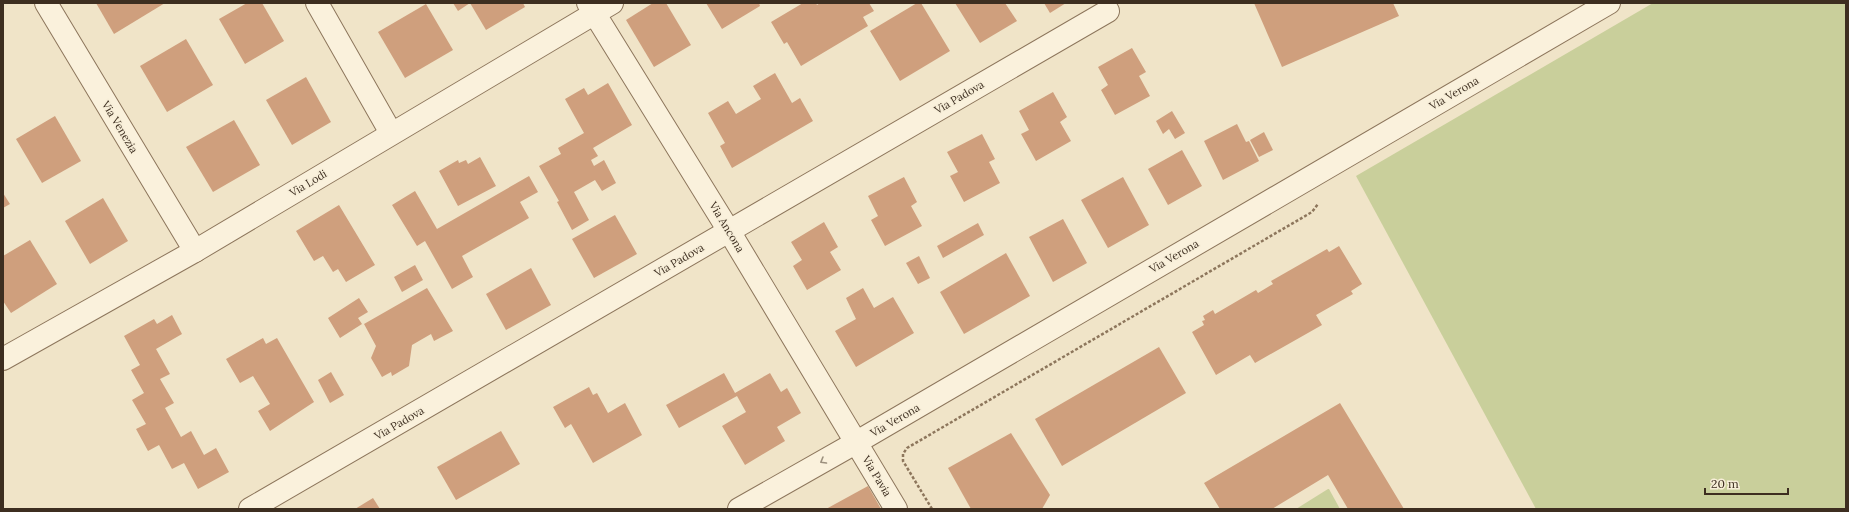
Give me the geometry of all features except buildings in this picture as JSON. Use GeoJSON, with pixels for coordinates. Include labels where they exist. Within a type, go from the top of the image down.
{"type":"FeatureCollection","features":[{"type":"Feature","properties":{"kind":"street","name":"Via Venezia"},"geometry":{"type":"LineString","coordinates":[[46,3],[195,251]]}},
{"type":"Feature","properties":{"kind":"street"},"geometry":{"type":"LineString","coordinates":[[317,3],[391,133]]}},
{"type":"Feature","properties":{"kind":"street","name":"Via Verona"},"geometry":{"type":"LineString","coordinates":[[739,509],[857,442],[1609,3]]}},
{"type":"Feature","properties":{"kind":"street","name":"Via Lodi"},"geometry":{"type":"LineString","coordinates":[[3,359],[195,251],[598,6]]}},
{"type":"Feature","properties":{"kind":"street","name":"Via Ancona"},"geometry":{"type":"LineString","coordinates":[[598,6],[729,231],[857,442]]}},
{"type":"Feature","properties":{"kind":"street","name":"Via Padova"},"geometry":{"type":"LineString","coordinates":[[250,509],[1108,11]]}},
{"type":"Feature","properties":{"kind":"street","name":"Via Pavia"},"geometry":{"type":"LineString","coordinates":[[857,442],[896,509]]}},
{"type":"Feature","properties":{"kind":"green space"},"geometry":{"type":"Polygon","coordinates":[[[1653,3],[1846,3],[1846,509],[1536,509],[1356,176],[1653,3]]]}},
{"type":"Feature","properties":{"kind":"green space"},"geometry":{"type":"Polygon","coordinates":[[[1328,489],[1340,509],[1296,509],[1328,489]]]}}]}
